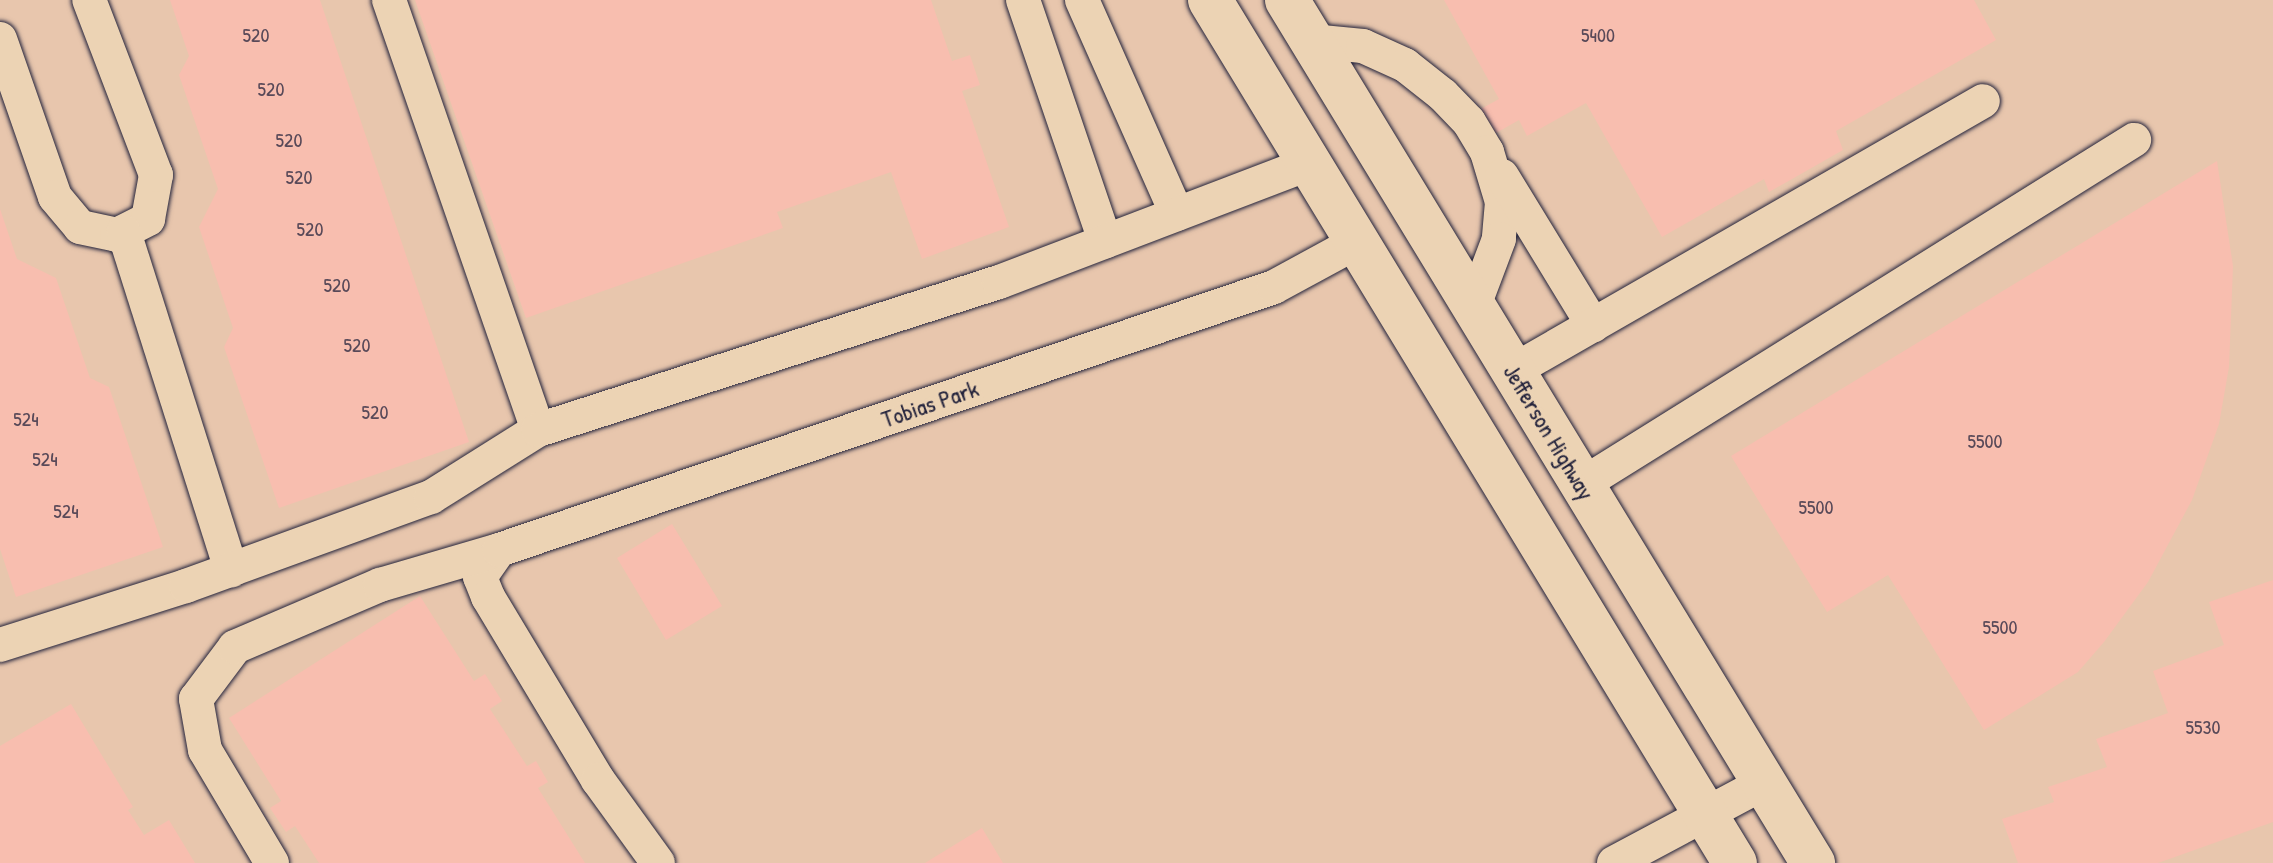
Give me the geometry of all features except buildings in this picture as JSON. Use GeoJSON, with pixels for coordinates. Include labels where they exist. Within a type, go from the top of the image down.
{"type":"FeatureCollection","features":[{"type":"Feature","properties":{"kind":"main road"},"geometry":{"type":"LineString","coordinates":[[1210,0],[1355,243],[1735,863]]}},
{"type":"Feature","properties":{"kind":"main road","name":"Jefferson Highway"},"geometry":{"type":"LineString","coordinates":[[1287,0],[1813,863]]}},
{"type":"Feature","properties":{"kind":"lane"},"geometry":{"type":"LineString","coordinates":[[0,39],[55,197],[80,227],[117,235],[124,232],[148,219],[156,175],[89,0]]}},
{"type":"Feature","properties":{"kind":"lane"},"geometry":{"type":"LineString","coordinates":[[389,0],[538,430]]}},
{"type":"Feature","properties":{"kind":"lane"},"geometry":{"type":"LineString","coordinates":[[1023,0],[1105,241]]}},
{"type":"Feature","properties":{"kind":"lane"},"geometry":{"type":"LineString","coordinates":[[1082,0],[1177,214]]}},
{"type":"Feature","properties":{"kind":"lane"},"geometry":{"type":"LineString","coordinates":[[1311,41],[1363,46],[1405,65],[1443,95],[1469,122],[1593,325]]}},
{"type":"Feature","properties":{"kind":"lane"},"geometry":{"type":"LineString","coordinates":[[1511,372],[1983,101]]}},
{"type":"Feature","properties":{"kind":"lane"},"geometry":{"type":"LineString","coordinates":[[1581,485],[2134,140]]}},
{"type":"Feature","properties":{"kind":"lane"},"geometry":{"type":"LineString","coordinates":[[1473,308],[1499,239],[1502,202],[1487,152]]}},
{"type":"Feature","properties":{"kind":"lane"},"geometry":{"type":"LineString","coordinates":[[0,645],[231,570],[431,497],[538,430],[999,282],[1308,164]]}},
{"type":"Feature","properties":{"kind":"lane"},"geometry":{"type":"LineString","coordinates":[[124,232],[231,570]]}},
{"type":"Feature","properties":{"kind":"lane","name":"Tobias Park"},"geometry":{"type":"LineString","coordinates":[[272,863],[205,750],[196,699],[235,647],[380,585],[499,550],[1274,287],[1355,243]]}},
{"type":"Feature","properties":{"kind":"lane"},"geometry":{"type":"LineString","coordinates":[[499,550],[480,577],[488,597],[598,780],[658,863]]}},
{"type":"Feature","properties":{"kind":"lane"},"geometry":{"type":"LineString","coordinates":[[1614,863],[1764,783]]}},
{"type":"Feature","properties":{"kind":"shaded area"},"geometry":{"type":"Polygon","coordinates":[[[0,0],[2273,0],[2273,863],[0,863],[0,0]]]}}]}
